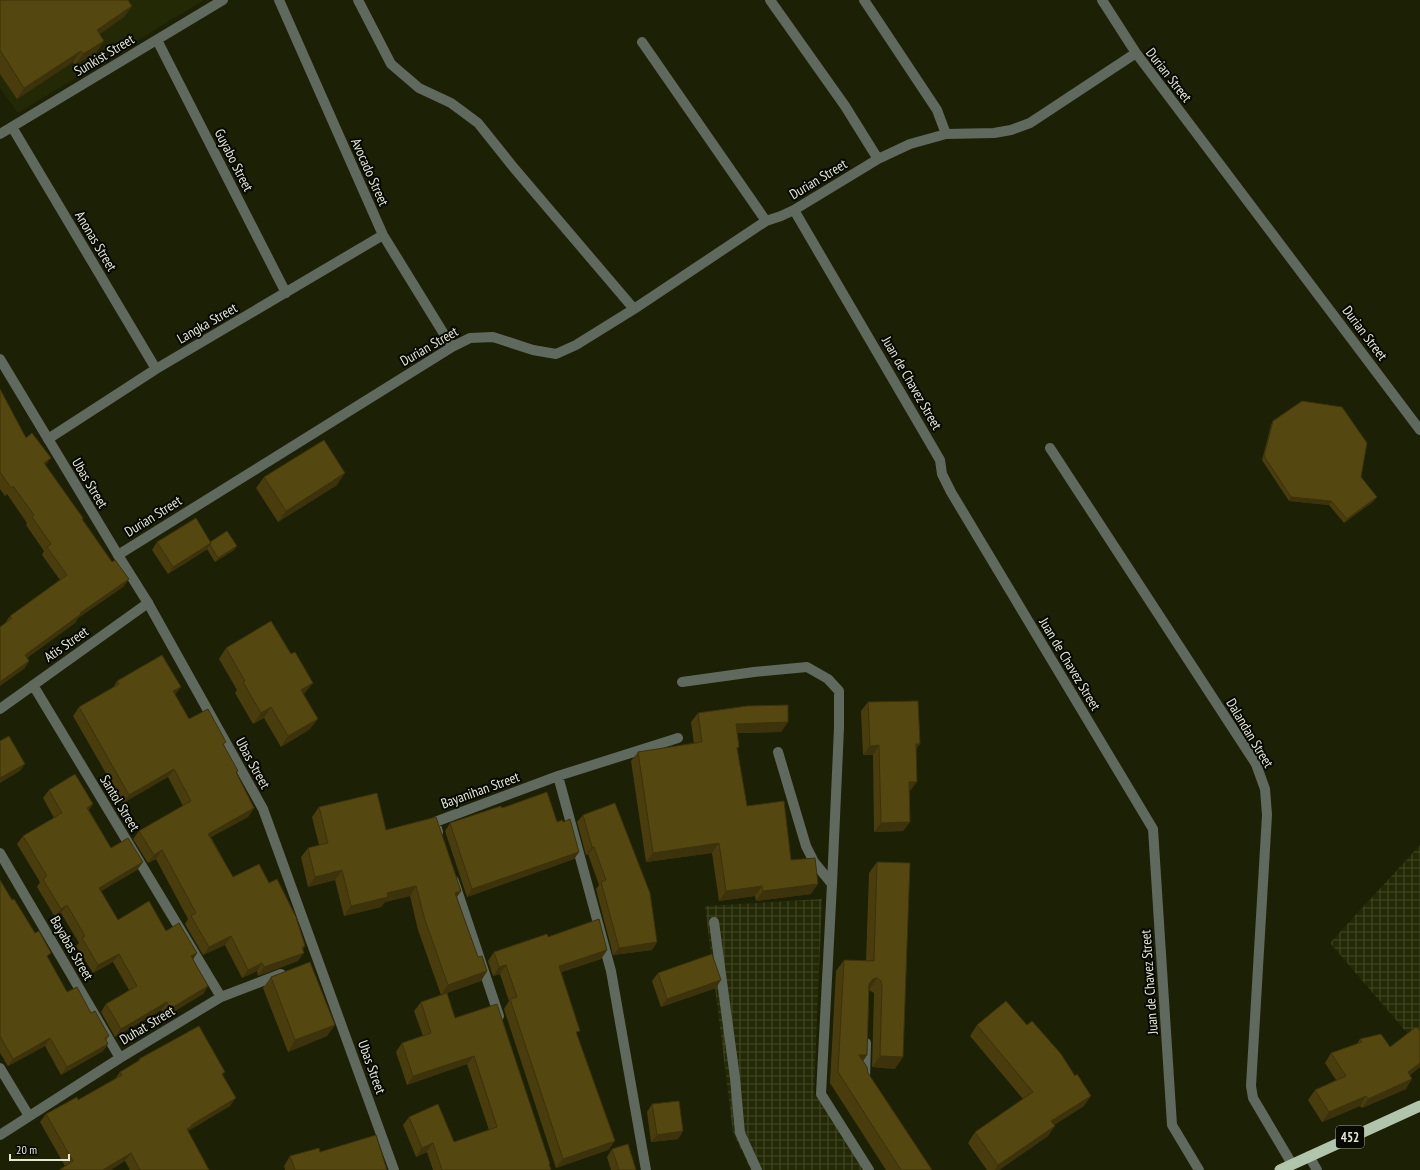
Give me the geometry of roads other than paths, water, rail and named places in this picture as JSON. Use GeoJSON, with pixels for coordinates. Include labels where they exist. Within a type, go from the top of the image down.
{"type":"FeatureCollection","features":[{"type":"Feature","properties":{"kind":"highway","name":"452"},"geometry":{"type":"LineString","coordinates":[[1280,1170],[1420,1106]]}},
{"type":"Feature","properties":{"kind":"street","name":"Sunkist Street"},"geometry":{"type":"LineString","coordinates":[[0,134],[223,0]]}},
{"type":"Feature","properties":{"kind":"street","name":"Avocado Street"},"geometry":{"type":"LineString","coordinates":[[279,0],[383,236],[452,347]]}},
{"type":"Feature","properties":{"kind":"street"},"geometry":{"type":"LineString","coordinates":[[358,0],[391,64],[419,88],[451,103],[478,123],[514,168],[634,309]]}},
{"type":"Feature","properties":{"kind":"street"},"geometry":{"type":"LineString","coordinates":[[770,0],[845,106],[878,159]]}},
{"type":"Feature","properties":{"kind":"street"},"geometry":{"type":"LineString","coordinates":[[864,0],[936,110],[946,134]]}},
{"type":"Feature","properties":{"kind":"street"},"geometry":{"type":"LineString","coordinates":[[1102,0],[1136,53]]}},
{"type":"Feature","properties":{"kind":"street","name":"Guyabo Street"},"geometry":{"type":"LineString","coordinates":[[157,40],[286,293]]}},
{"type":"Feature","properties":{"kind":"street"},"geometry":{"type":"LineString","coordinates":[[642,42],[766,221]]}},
{"type":"Feature","properties":{"kind":"street","name":"Durian Street"},"geometry":{"type":"LineString","coordinates":[[118,555],[452,347],[470,338],[493,337],[533,350],[556,354],[576,345],[634,309],[766,221],[794,210],[878,159],[910,144],[946,134],[994,133],[1011,130],[1030,123],[1136,53],[1420,430]]}},
{"type":"Feature","properties":{"kind":"street","name":"Anonas Street"},"geometry":{"type":"LineString","coordinates":[[12,127],[156,369]]}},
{"type":"Feature","properties":{"kind":"street","name":"Juan de Chavez Street"},"geometry":{"type":"LineString","coordinates":[[794,210],[940,460],[942,474],[951,492],[1153,829],[1172,1125],[1199,1170]]}},
{"type":"Feature","properties":{"kind":"street","name":"Langka Street"},"geometry":{"type":"LineString","coordinates":[[48,439],[156,369],[383,236]]}},
{"type":"Feature","properties":{"kind":"street","name":"Ubas Street"},"geometry":{"type":"LineString","coordinates":[[0,358],[118,555],[148,602],[263,809],[315,961],[394,1170]]}},
{"type":"Feature","properties":{"kind":"street","name":"Dalandan Street"},"geometry":{"type":"LineString","coordinates":[[1050,448],[1256,764],[1265,789],[1267,815],[1250,1086],[1253,1098],[1292,1164]]}},
{"type":"Feature","properties":{"kind":"street","name":"Atis Street"},"geometry":{"type":"LineString","coordinates":[[0,709],[148,602]]}},
{"type":"Feature","properties":{"kind":"street"},"geometry":{"type":"LineString","coordinates":[[682,682],[754,672],[807,667],[828,679],[839,692],[839,728],[821,1094],[869,1170]]}},
{"type":"Feature","properties":{"kind":"street","name":"Santol Street"},"geometry":{"type":"LineString","coordinates":[[33,685],[221,997]]}},
{"type":"Feature","properties":{"kind":"street","name":"Bayanihan Street"},"geometry":{"type":"LineString","coordinates":[[442,845],[435,822],[558,776],[678,738]]}},
{"type":"Feature","properties":{"kind":"street"},"geometry":{"type":"LineString","coordinates":[[778,752],[806,846],[814,862],[832,884]]}},
{"type":"Feature","properties":{"kind":"street"},"geometry":{"type":"LineString","coordinates":[[558,776],[611,971],[646,1170]]}},
{"type":"Feature","properties":{"kind":"street","name":"Bayabas Street"},"geometry":{"type":"LineString","coordinates":[[0,853],[120,1058]]}},
{"type":"Feature","properties":{"kind":"street"},"geometry":{"type":"LineString","coordinates":[[452,875],[502,1026]]}},
{"type":"Feature","properties":{"kind":"street"},"geometry":{"type":"LineString","coordinates":[[714,922],[735,1078],[740,1133],[757,1170]]}},
{"type":"Feature","properties":{"kind":"street","name":"Duhat Street"},"geometry":{"type":"LineString","coordinates":[[0,1135],[120,1058],[221,997],[291,971]]}},
{"type":"Feature","properties":{"kind":"street"},"geometry":{"type":"LineString","coordinates":[[867,1034],[865,1080],[870,1087]]}},
{"type":"Feature","properties":{"kind":"street"},"geometry":{"type":"LineString","coordinates":[[0,1068],[29,1116]]}},
{"type":"Feature","properties":{"kind":"street"},"geometry":{"type":"LineString","coordinates":[[1309,1156],[1317,1170]]}}]}
